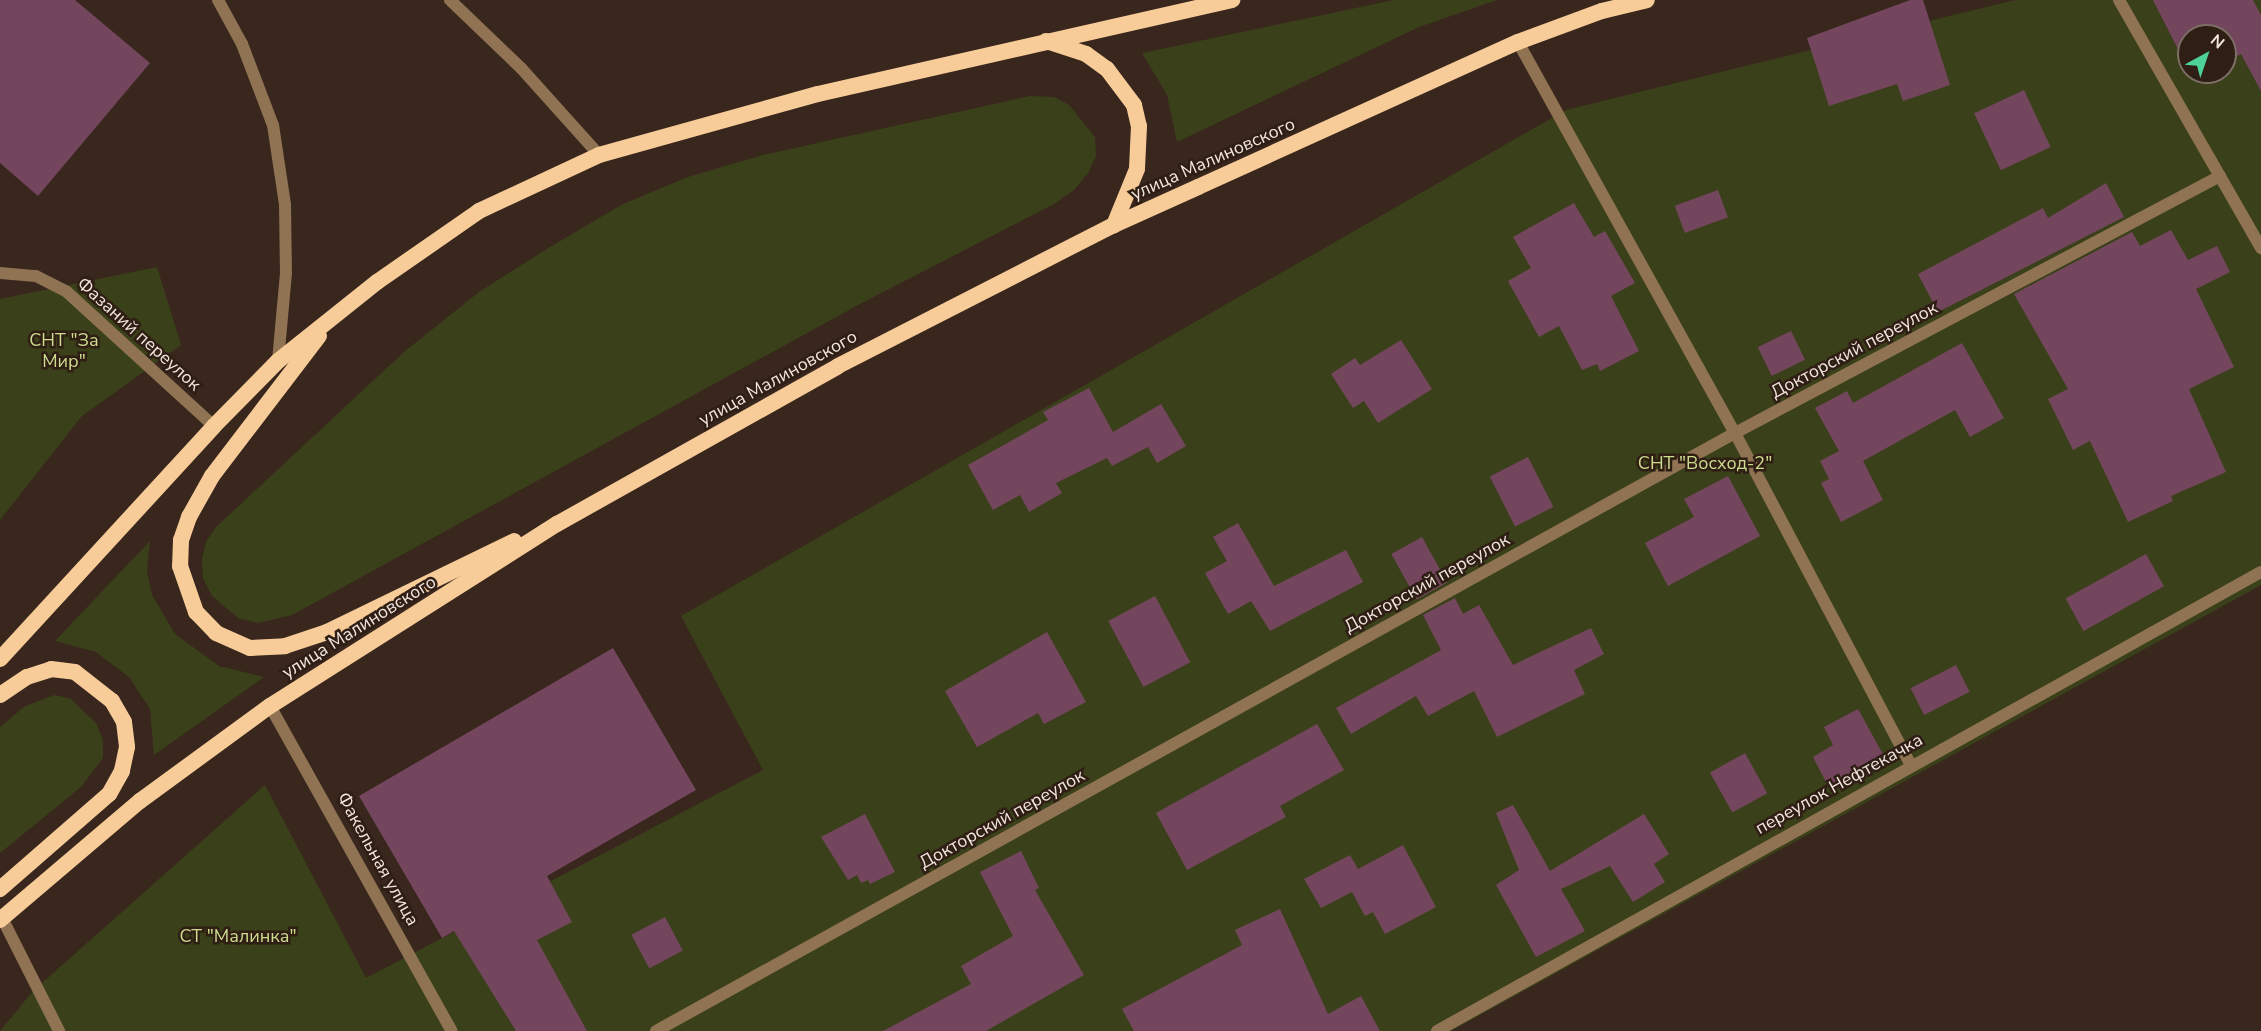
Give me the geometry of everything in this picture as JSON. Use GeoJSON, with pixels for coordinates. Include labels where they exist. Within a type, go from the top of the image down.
{"type":"FeatureCollection","features":[{"type":"Feature","properties":{"kind":"highway"},"geometry":{"type":"LineString","coordinates":[[0,659],[213,426],[278,361],[377,282],[479,211],[599,156],[818,94],[1045,40],[1232,0]]}},
{"type":"Feature","properties":{"kind":"highway","name":"улица Малиновского"},"geometry":{"type":"LineString","coordinates":[[1,919],[140,801],[270,706],[557,524],[838,366],[1114,225],[1518,42],[1602,11],[1647,0]]}},
{"type":"Feature","properties":{"kind":"highway"},"geometry":{"type":"LineString","coordinates":[[1045,40],[1086,54],[1107,69],[1134,105],[1139,126],[1137,169],[1114,225]]}},
{"type":"Feature","properties":{"kind":"highway"},"geometry":{"type":"LineString","coordinates":[[331,321],[212,476],[189,517],[181,549],[185,590],[196,612],[216,633],[250,648],[285,646],[327,632],[508,543],[557,524]]}},
{"type":"Feature","properties":{"kind":"highway"},"geometry":{"type":"LineString","coordinates":[[0,695],[27,676],[51,669],[75,672],[112,701],[124,722],[127,747],[122,771],[109,794],[0,890]]}},
{"type":"Feature","properties":{"kind":"street"},"geometry":{"type":"LineString","coordinates":[[218,0],[242,44],[273,125],[285,204],[286,273],[278,361]]}},
{"type":"Feature","properties":{"kind":"street"},"geometry":{"type":"LineString","coordinates":[[450,0],[521,68],[599,156]]}},
{"type":"Feature","properties":{"kind":"street"},"geometry":{"type":"LineString","coordinates":[[2119,0],[2261,248]]}},
{"type":"Feature","properties":{"kind":"street"},"geometry":{"type":"LineString","coordinates":[[1518,42],[1735,433],[1911,765]]}},
{"type":"Feature","properties":{"kind":"street","name":"Докторский переулок"},"geometry":{"type":"LineString","coordinates":[[656,1031],[1735,433],[2220,176]]}},
{"type":"Feature","properties":{"kind":"street","name":"Фазаний переулок"},"geometry":{"type":"LineString","coordinates":[[0,273],[36,276],[67,292],[213,426]]}},
{"type":"Feature","properties":{"kind":"street","name":"переулок Нефтекачка"},"geometry":{"type":"LineString","coordinates":[[1437,1031],[2261,572]]}},
{"type":"Feature","properties":{"kind":"street","name":"Факельная улица"},"geometry":{"type":"LineString","coordinates":[[270,706],[452,1031]]}},
{"type":"Feature","properties":{"kind":"street"},"geometry":{"type":"LineString","coordinates":[[1,919],[59,1031]]}},
{"type":"Feature","properties":{"kind":"green space"},"geometry":{"type":"Polygon","coordinates":[[[1394,0],[1497,0],[1419,27],[1177,142],[1167,95],[1142,53],[1394,0]]]}},
{"type":"Feature","properties":{"kind":"green space","name":"СНТ \"Восход-2\""},"geometry":{"type":"Polygon","coordinates":[[[2015,0],[2261,0],[2261,585],[1451,1031],[0,1031],[33,991],[265,785],[366,978],[763,770],[681,616],[1566,110],[2015,0]]]}},
{"type":"Feature","properties":{"kind":"green space"},"geometry":{"type":"Polygon","coordinates":[[[1030,96],[1054,97],[1069,105],[1095,137],[1096,156],[1088,173],[1074,190],[1054,204],[860,304],[292,615],[258,623],[238,618],[212,596],[203,578],[202,560],[206,542],[216,527],[404,352],[479,292],[550,247],[623,204],[688,177],[763,155],[1030,96]]]}},
{"type":"Feature","properties":{"kind":"green space","name":"СНТ \"За Мир\""},"geometry":{"type":"Polygon","coordinates":[[[157,267],[181,345],[82,416],[0,520],[0,299],[157,267]]]}},
{"type":"Feature","properties":{"kind":"green space"},"geometry":{"type":"Polygon","coordinates":[[[150,541],[147,571],[152,595],[175,634],[219,666],[264,677],[154,755],[150,709],[129,677],[96,652],[55,641],[150,541]]]}},
{"type":"Feature","properties":{"kind":"green space"},"geometry":{"type":"Polygon","coordinates":[[[55,695],[71,699],[96,723],[103,740],[103,758],[81,787],[0,853],[0,727],[25,706],[55,695]]]}},
{"type":"Feature","properties":{"kind":"building"},"geometry":{"type":"Polygon","coordinates":[[[0,0],[75,0],[150,63],[38,196],[0,163],[0,0]]]}},
{"type":"Feature","properties":{"kind":"building"},"geometry":{"type":"Polygon","coordinates":[[[1910,0],[1923,0],[1950,85],[1903,101],[1897,84],[1829,106],[1807,38],[1910,0]]]}},
{"type":"Feature","properties":{"kind":"building"},"geometry":{"type":"Polygon","coordinates":[[[2153,0],[2253,0],[2261,15],[2261,91],[2241,54],[2237,56],[2237,24],[2177,24],[2177,47],[2153,0]]]}},
{"type":"Feature","properties":{"kind":"building"},"geometry":{"type":"Polygon","coordinates":[[[2024,90],[2051,147],[2001,170],[1974,113],[2024,90]]]}},
{"type":"Feature","properties":{"kind":"building"},"geometry":{"type":"Polygon","coordinates":[[[2106,183],[2124,217],[1938,312],[1918,274],[2043,208],[2048,218],[2106,183]]]}},
{"type":"Feature","properties":{"kind":"building"},"geometry":{"type":"Polygon","coordinates":[[[1718,190],[1728,217],[1685,233],[1675,206],[1718,190]]]}},
{"type":"Feature","properties":{"kind":"building"},"geometry":{"type":"Polygon","coordinates":[[[1574,203],[1594,237],[1605,231],[1635,283],[1611,296],[1639,351],[1600,371],[1597,364],[1582,370],[1559,326],[1539,337],[1508,281],[1531,268],[1513,237],[1574,203]]]}},
{"type":"Feature","properties":{"kind":"building"},"geometry":{"type":"Polygon","coordinates":[[[2171,230],[2188,260],[2217,246],[2230,272],[2196,289],[2234,367],[2189,389],[2226,472],[2171,496],[2173,501],[2128,522],[2090,441],[2073,450],[2048,399],[2068,389],[2014,294],[2132,232],[2140,246],[2171,230]]]}},
{"type":"Feature","properties":{"kind":"building"},"geometry":{"type":"Polygon","coordinates":[[[1791,331],[1805,360],[1772,376],[1758,347],[1791,331]]]}},
{"type":"Feature","properties":{"kind":"building"},"geometry":{"type":"Polygon","coordinates":[[[1401,340],[1432,389],[1378,423],[1364,401],[1353,408],[1331,374],[1355,358],[1360,365],[1401,340]]]}},
{"type":"Feature","properties":{"kind":"building"},"geometry":{"type":"Polygon","coordinates":[[[1962,343],[2004,418],[1970,437],[1955,410],[1863,461],[1883,500],[1841,522],[1821,483],[1829,479],[1820,461],[1839,451],[1815,408],[1847,391],[1853,403],[1962,343]]]}},
{"type":"Feature","properties":{"kind":"building"},"geometry":{"type":"Polygon","coordinates":[[[1089,388],[1113,432],[1161,404],[1186,446],[1157,463],[1148,447],[1112,466],[1107,458],[1056,483],[1062,493],[1029,512],[1020,495],[993,510],[968,465],[1048,420],[1043,412],[1089,388]]]}},
{"type":"Feature","properties":{"kind":"building"},"geometry":{"type":"Polygon","coordinates":[[[1528,457],[1553,507],[1515,526],[1490,477],[1528,457]]]}},
{"type":"Feature","properties":{"kind":"building"},"geometry":{"type":"Polygon","coordinates":[[[1728,476],[1760,536],[1668,586],[1645,543],[1694,517],[1684,499],[1728,476]]]}},
{"type":"Feature","properties":{"kind":"building"},"geometry":{"type":"Polygon","coordinates":[[[1238,523],[1274,586],[1346,550],[1363,582],[1270,631],[1251,601],[1228,614],[1205,573],[1227,561],[1213,537],[1238,523]]]}},
{"type":"Feature","properties":{"kind":"building"},"geometry":{"type":"Polygon","coordinates":[[[1422,537],[1447,582],[1417,599],[1391,554],[1422,537]]]}},
{"type":"Feature","properties":{"kind":"building"},"geometry":{"type":"Polygon","coordinates":[[[2146,554],[2164,586],[2083,631],[2066,599],[2146,554]]]}},
{"type":"Feature","properties":{"kind":"building"},"geometry":{"type":"Polygon","coordinates":[[[1155,596],[1190,662],[1143,687],[1108,621],[1155,596]]]}},
{"type":"Feature","properties":{"kind":"building"},"geometry":{"type":"Polygon","coordinates":[[[1455,598],[1463,614],[1479,605],[1513,665],[1591,628],[1604,654],[1574,670],[1585,694],[1497,737],[1474,691],[1428,716],[1416,696],[1351,734],[1336,708],[1441,650],[1423,615],[1455,598]]]}},
{"type":"Feature","properties":{"kind":"building"},"geometry":{"type":"Polygon","coordinates":[[[1047,632],[1086,702],[1044,724],[1038,713],[977,747],[945,691],[1047,632]]]}},
{"type":"Feature","properties":{"kind":"building"},"geometry":{"type":"Polygon","coordinates":[[[613,648],[696,790],[547,876],[572,922],[537,940],[587,1031],[516,1031],[454,931],[442,938],[359,796],[613,648]]]}},
{"type":"Feature","properties":{"kind":"building"},"geometry":{"type":"Polygon","coordinates":[[[1956,665],[1970,692],[1924,715],[1911,688],[1956,665]]]}},
{"type":"Feature","properties":{"kind":"building"},"geometry":{"type":"Polygon","coordinates":[[[1858,709],[1884,756],[1828,786],[1813,757],[1833,745],[1824,727],[1858,709]]]}},
{"type":"Feature","properties":{"kind":"building"},"geometry":{"type":"Polygon","coordinates":[[[1317,724],[1344,770],[1280,806],[1286,817],[1187,870],[1156,813],[1317,724]]]}},
{"type":"Feature","properties":{"kind":"building"},"geometry":{"type":"Polygon","coordinates":[[[1745,753],[1767,793],[1732,813],[1710,772],[1745,753]]]}},
{"type":"Feature","properties":{"kind":"building"},"geometry":{"type":"Polygon","coordinates":[[[1513,805],[1550,871],[1644,814],[1669,854],[1654,864],[1665,882],[1633,902],[1610,866],[1561,889],[1585,931],[1536,957],[1496,885],[1519,870],[1496,813],[1513,805]]]}},
{"type":"Feature","properties":{"kind":"building"},"geometry":{"type":"Polygon","coordinates":[[[865,814],[895,872],[870,884],[868,880],[861,883],[857,875],[848,880],[821,837],[865,814]]]}},
{"type":"Feature","properties":{"kind":"building"},"geometry":{"type":"Polygon","coordinates":[[[1403,845],[1436,907],[1385,934],[1373,912],[1365,916],[1352,892],[1321,908],[1304,879],[1350,855],[1358,869],[1403,845]]]}},
{"type":"Feature","properties":{"kind":"building"},"geometry":{"type":"Polygon","coordinates":[[[1021,851],[1039,888],[1035,890],[1084,975],[986,1031],[883,1031],[971,984],[961,966],[1013,936],[980,872],[1021,851]]]}},
{"type":"Feature","properties":{"kind":"building"},"geometry":{"type":"Polygon","coordinates":[[[1280,909],[1328,1014],[1361,996],[1380,1031],[1134,1031],[1122,1009],[1242,945],[1235,930],[1280,909]]]}},
{"type":"Feature","properties":{"kind":"building"},"geometry":{"type":"Polygon","coordinates":[[[665,917],[683,951],[649,968],[631,935],[665,917]]]}},
{"type":"Feature","properties":{"kind":"park label","name":"СТ \"Малинка\""},"geometry":{"type":"Point","coordinates":[238,936]}}]}
